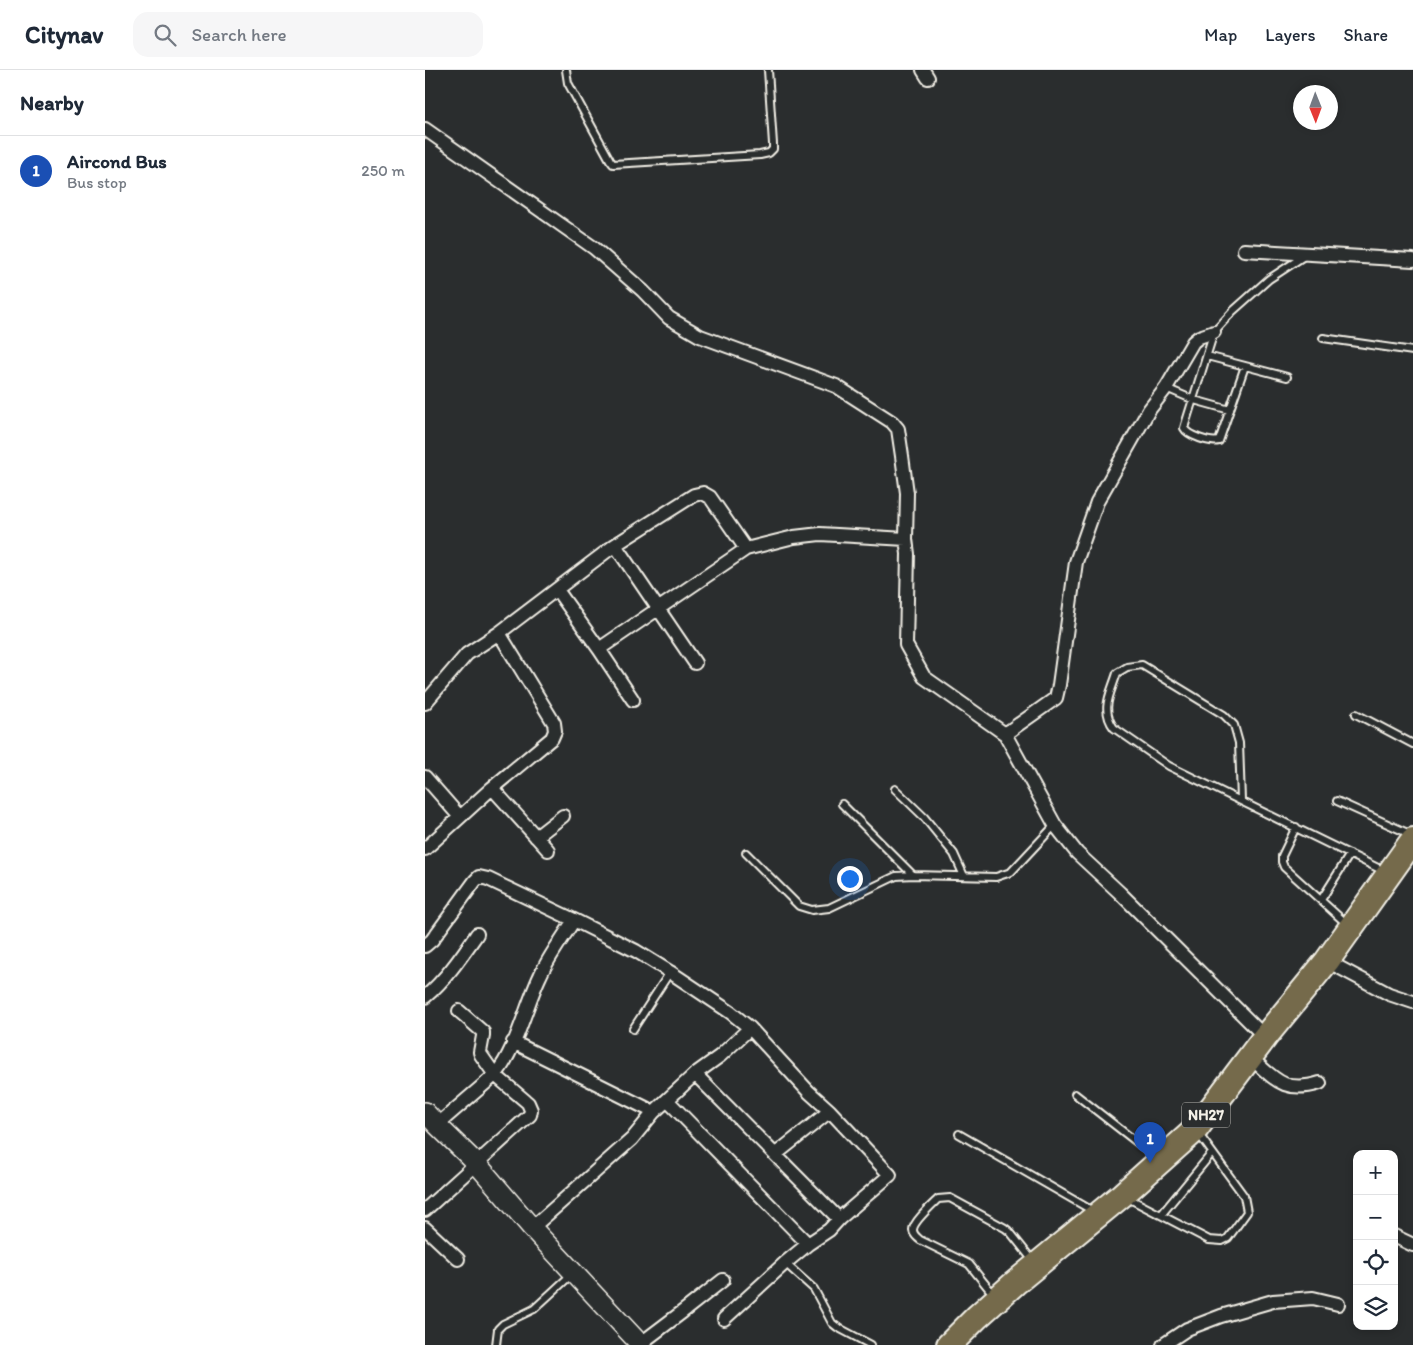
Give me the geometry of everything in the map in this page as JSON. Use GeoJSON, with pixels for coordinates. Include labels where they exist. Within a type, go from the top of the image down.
{"type":"FeatureCollection","features":[{"type":"Feature","properties":{"kind":"highway","name":"NH27"},"geometry":{"type":"LineString","coordinates":[[949,1345],[997,1299],[1122,1195],[1195,1130],[1265,1037],[1327,961],[1413,840]]}},
{"type":"Feature","properties":{"kind":"street"},"geometry":{"type":"LineString","coordinates":[[425,129],[594,248],[643,291],[669,318],[700,336],[836,386],[892,422],[898,429],[907,493],[905,645],[924,677],[1005,734],[1055,824],[1077,852],[1265,1037]]}},
{"type":"Feature","properties":{"kind":"street"},"geometry":{"type":"LineString","coordinates":[[1244,250],[1413,260]]}},
{"type":"Feature","properties":{"kind":"street"},"geometry":{"type":"LineString","coordinates":[[1005,734],[1056,698],[1076,562],[1097,502],[1149,410],[1166,388],[1193,342],[1199,337],[1213,332]]}},
{"type":"Feature","properties":{"kind":"street"},"geometry":{"type":"LineString","coordinates":[[425,703],[467,654],[499,633],[615,545],[694,495],[703,493],[710,497],[746,549]]}},
{"type":"Feature","properties":{"kind":"street"},"geometry":{"type":"LineString","coordinates":[[599,649],[746,549],[794,537],[820,534],[906,539]]}},
{"type":"Feature","properties":{"kind":"street"},"geometry":{"type":"LineString","coordinates":[[615,545],[695,663]]}},
{"type":"Feature","properties":{"kind":"street"},"geometry":{"type":"LineString","coordinates":[[557,590],[633,700]]}},
{"type":"Feature","properties":{"kind":"street"},"geometry":{"type":"LineString","coordinates":[[425,849],[492,788],[552,738],[555,731],[554,723],[499,633]]}},
{"type":"Feature","properties":{"kind":"street"},"geometry":{"type":"LineString","coordinates":[[425,778],[460,817]]}},
{"type":"Feature","properties":{"kind":"street"},"geometry":{"type":"LineString","coordinates":[[492,788],[548,850]]}},
{"type":"Feature","properties":{"kind":"street"},"geometry":{"type":"LineString","coordinates":[[536,837],[563,816]]}},
{"type":"Feature","properties":{"kind":"street"},"geometry":{"type":"LineString","coordinates":[[425,946],[433,940],[479,877],[488,879],[574,920],[636,951],[730,1012],[750,1028],[890,1175],[829,1230],[785,1263],[724,1319]]}},
{"type":"Feature","properties":{"kind":"street"},"geometry":{"type":"LineString","coordinates":[[574,920],[540,975],[501,1068],[495,1075],[431,1118],[477,1164],[573,1272],[641,1344],[723,1280]]}},
{"type":"Feature","properties":{"kind":"street"},"geometry":{"type":"LineString","coordinates":[[425,997],[439,985],[477,934]]}},
{"type":"Feature","properties":{"kind":"street"},"geometry":{"type":"LineString","coordinates":[[1327,961],[1389,994],[1413,1002]]}},
{"type":"Feature","properties":{"kind":"street"},"geometry":{"type":"LineString","coordinates":[[425,1210],[530,1115],[531,1110],[528,1103],[495,1075],[480,1052],[483,1032],[459,1011]]}},
{"type":"Feature","properties":{"kind":"street"},"geometry":{"type":"LineString","coordinates":[[533,1228],[632,1139],[654,1112],[695,1074],[720,1056],[750,1028]]}},
{"type":"Feature","properties":{"kind":"street"},"geometry":{"type":"LineString","coordinates":[[513,1042],[654,1112]]}},
{"type":"Feature","properties":{"kind":"street"},"geometry":{"type":"LineString","coordinates":[[1250,1057],[1276,1080],[1292,1087],[1306,1087],[1320,1083]]}},
{"type":"Feature","properties":{"kind":"street"},"geometry":{"type":"LineString","coordinates":[[695,1074],[839,1219]]}},
{"type":"Feature","properties":{"kind":"street"},"geometry":{"type":"LineString","coordinates":[[667,1100],[808,1244]]}},
{"type":"Feature","properties":{"kind":"street"},"geometry":{"type":"LineString","coordinates":[[776,1154],[830,1111]]}},
{"type":"Feature","properties":{"kind":"street"},"geometry":{"type":"LineString","coordinates":[[425,1228],[458,1259]]}},
{"type":"Feature","properties":{"kind":"street"},"geometry":{"type":"LineString","coordinates":[[1398,1238],[1413,1245]]}},
{"type":"Feature","properties":{"kind":"street"},"geometry":{"type":"LineString","coordinates":[[1163,1345],[1187,1329],[1221,1316],[1273,1301],[1313,1298],[1338,1304]]}},
{"type":"Feature","properties":{"kind":"lane"},"geometry":{"type":"LineString","coordinates":[[566,70],[568,83],[609,160],[613,164],[769,153],[773,149],[773,144],[768,70]]}},
{"type":"Feature","properties":{"kind":"lane"},"geometry":{"type":"LineString","coordinates":[[1245,366],[1219,441],[1209,441],[1185,431],[1184,428],[1213,332],[1233,311],[1269,279],[1307,254]]}},
{"type":"Feature","properties":{"kind":"lane"},"geometry":{"type":"LineString","coordinates":[[1323,338],[1413,351]]}},
{"type":"Feature","properties":{"kind":"lane"},"geometry":{"type":"LineString","coordinates":[[1207,356],[1287,377]]}},
{"type":"Feature","properties":{"kind":"lane"},"geometry":{"type":"LineString","coordinates":[[1166,388],[1194,400],[1230,410]]}},
{"type":"Feature","properties":{"kind":"lane"},"geometry":{"type":"LineString","coordinates":[[1241,800],[1239,742],[1234,725],[1224,715],[1142,665],[1127,667],[1117,673],[1106,708],[1108,720],[1114,728],[1169,766],[1389,873]]}},
{"type":"Feature","properties":{"kind":"lane"},"geometry":{"type":"LineString","coordinates":[[1356,714],[1413,744]]}},
{"type":"Feature","properties":{"kind":"lane"},"geometry":{"type":"LineString","coordinates":[[895,789],[924,817],[954,854],[964,876]]}},
{"type":"Feature","properties":{"kind":"lane"},"geometry":{"type":"LineString","coordinates":[[1337,801],[1413,836]]}},
{"type":"Feature","properties":{"kind":"lane"},"geometry":{"type":"LineString","coordinates":[[842,804],[913,874]]}},
{"type":"Feature","properties":{"kind":"lane"},"geometry":{"type":"LineString","coordinates":[[746,853],[799,906],[812,910],[829,908],[896,876],[913,874],[996,877],[1011,872],[1055,824]]}},
{"type":"Feature","properties":{"kind":"lane"},"geometry":{"type":"LineString","coordinates":[[1296,827],[1282,856],[1284,867],[1351,927]]}},
{"type":"Feature","properties":{"kind":"lane"},"geometry":{"type":"LineString","coordinates":[[1321,900],[1350,854]]}},
{"type":"Feature","properties":{"kind":"lane"},"geometry":{"type":"LineString","coordinates":[[633,1029],[670,972]]}},
{"type":"Feature","properties":{"kind":"lane"},"geometry":{"type":"LineString","coordinates":[[1075,1094],[1161,1161]]}},
{"type":"Feature","properties":{"kind":"lane"},"geometry":{"type":"LineString","coordinates":[[1122,1195],[1209,1240],[1222,1241],[1228,1238],[1247,1212],[1244,1196],[1195,1130]]}},
{"type":"Feature","properties":{"kind":"lane"},"geometry":{"type":"LineString","coordinates":[[959,1134],[1099,1214]]}},
{"type":"Feature","properties":{"kind":"lane"},"geometry":{"type":"LineString","coordinates":[[1161,1215],[1212,1153]]}},
{"type":"Feature","properties":{"kind":"lane"},"geometry":{"type":"LineString","coordinates":[[997,1299],[969,1264],[920,1240],[914,1234],[913,1230],[916,1223],[938,1199],[950,1198],[1005,1228],[1037,1265]]}},
{"type":"Feature","properties":{"kind":"lane"},"geometry":{"type":"LineString","coordinates":[[785,1263],[814,1289],[837,1327],[871,1345]]}},
{"type":"Feature","properties":{"kind":"lane"},"geometry":{"type":"LineString","coordinates":[[496,1345],[498,1329],[503,1324],[534,1309],[573,1272]]}},
{"type":"Feature","properties":{"kind":"place","name":"Aircond Bus"},"geometry":{"type":"Point","coordinates":[1150,1163]}}]}
